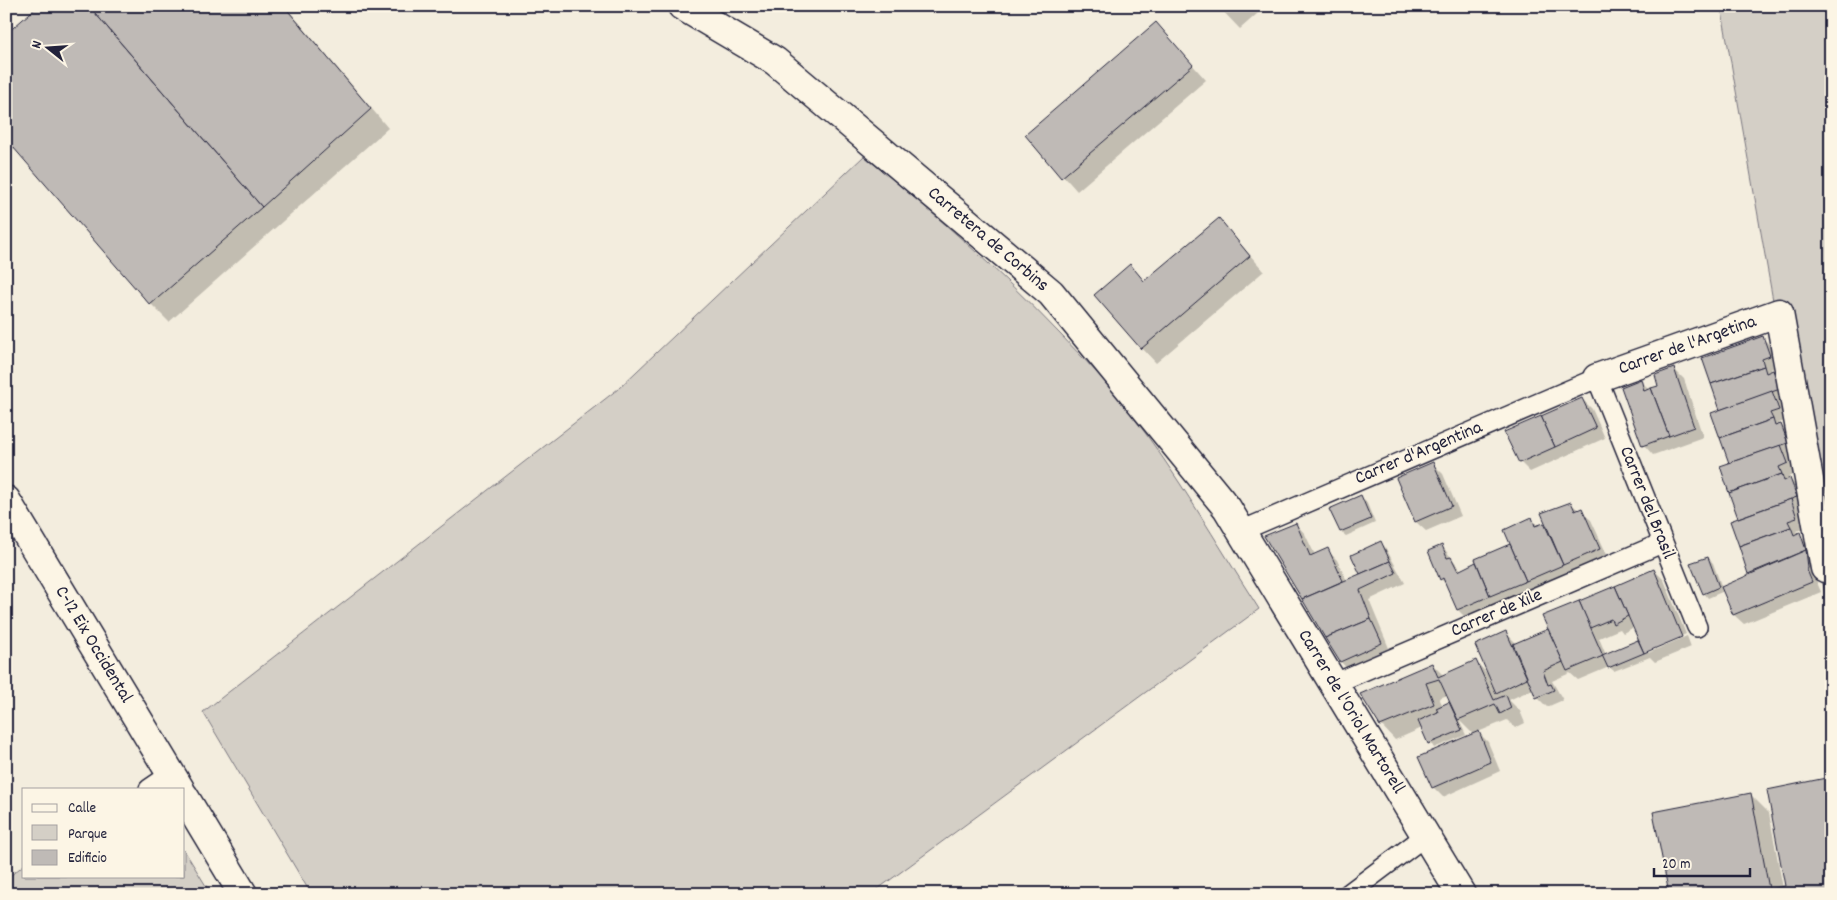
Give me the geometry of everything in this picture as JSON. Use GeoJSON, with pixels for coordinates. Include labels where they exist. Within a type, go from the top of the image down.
{"type":"FeatureCollection","features":[{"type":"Feature","properties":{"kind":"street","name":"Carretera de Corbins"},"geometry":{"type":"LineString","coordinates":[[682,6],[774,61],[1051,293],[1227,508],[1241,531]]}},
{"type":"Feature","properties":{"kind":"street","name":"Carrer de l'Argetina"},"geometry":{"type":"LineString","coordinates":[[1597,378],[1779,313],[1826,568]]}},
{"type":"Feature","properties":{"kind":"street","name":"C-12 Eix Occidental"},"geometry":{"type":"LineString","coordinates":[[6,500],[171,787]]}},
{"type":"Feature","properties":{"kind":"street","name":"Carrer de l'Oriol Martorell"},"geometry":{"type":"LineString","coordinates":[[1241,531],[1461,894]]}},
{"type":"Feature","properties":{"kind":"street","name":"C-12 Eix Occidental"},"geometry":{"type":"LineString","coordinates":[[185,808],[242,894]]}},
{"type":"Feature","properties":{"kind":"lane","name":"Carrer d'Argentina"},"geometry":{"type":"LineString","coordinates":[[1241,531],[1597,378]]}},
{"type":"Feature","properties":{"kind":"lane","name":"Carrer del Brasil"},"geometry":{"type":"LineString","coordinates":[[1597,378],[1697,627]]}},
{"type":"Feature","properties":{"kind":"lane","name":"Carrer de Xile"},"geometry":{"type":"LineString","coordinates":[[1333,684],[1662,543]]}},
{"type":"Feature","properties":{"kind":"lane"},"geometry":{"type":"LineString","coordinates":[[1348,894],[1426,836]]}},
{"type":"Feature","properties":{"kind":"green space"},"geometry":{"type":"Polygon","coordinates":[[[1721,6],[1830,6],[1831,629],[1721,6]]]}},
{"type":"Feature","properties":{"kind":"green space"},"geometry":{"type":"Polygon","coordinates":[[[864,156],[915,198],[989,264],[1037,310],[1104,380],[1163,458],[1259,609],[871,894],[311,894],[203,712],[618,389],[864,156]]]}},
{"type":"Feature","properties":{"kind":"green space"},"geometry":{"type":"Polygon","coordinates":[[[185,852],[211,894],[6,894],[6,879],[22,867],[22,878],[185,878],[185,852]]]}},
{"type":"Feature","properties":{"kind":"building"},"geometry":{"type":"Polygon","coordinates":[[[38,6],[89,6],[262,207],[150,305],[6,139],[6,34],[38,6]]]}},
{"type":"Feature","properties":{"kind":"building"},"geometry":{"type":"Polygon","coordinates":[[[89,6],[284,6],[371,109],[262,207],[89,6]]]}},
{"type":"Feature","properties":{"kind":"building"},"geometry":{"type":"Polygon","coordinates":[[[1156,22],[1193,65],[1061,178],[1025,135],[1156,22]]]}},
{"type":"Feature","properties":{"kind":"building"},"geometry":{"type":"Polygon","coordinates":[[[1219,218],[1250,256],[1141,349],[1094,295],[1130,264],[1144,281],[1219,218]]]}},
{"type":"Feature","properties":{"kind":"building"},"geometry":{"type":"Polygon","coordinates":[[[1763,336],[1770,356],[1762,359],[1764,366],[1711,384],[1702,358],[1763,336]]]}},
{"type":"Feature","properties":{"kind":"building"},"geometry":{"type":"Polygon","coordinates":[[[1764,366],[1766,373],[1773,370],[1780,389],[1720,410],[1711,384],[1764,366]]]}},
{"type":"Feature","properties":{"kind":"building"},"geometry":{"type":"Polygon","coordinates":[[[1674,368],[1694,427],[1669,436],[1651,388],[1658,386],[1655,375],[1674,368]]]}},
{"type":"Feature","properties":{"kind":"building"},"geometry":{"type":"Polygon","coordinates":[[[1641,379],[1644,391],[1651,388],[1669,436],[1642,446],[1621,387],[1641,379]]]}},
{"type":"Feature","properties":{"kind":"building"},"geometry":{"type":"Polygon","coordinates":[[[1772,391],[1779,410],[1770,413],[1773,419],[1720,438],[1711,413],[1772,391]]]}},
{"type":"Feature","properties":{"kind":"building"},"geometry":{"type":"Polygon","coordinates":[[[1582,398],[1596,428],[1555,447],[1541,416],[1582,398]]]}},
{"type":"Feature","properties":{"kind":"building"},"geometry":{"type":"Polygon","coordinates":[[[1541,416],[1555,447],[1519,463],[1504,432],[1541,416]]]}},
{"type":"Feature","properties":{"kind":"building"},"geometry":{"type":"Polygon","coordinates":[[[1773,419],[1775,426],[1781,424],[1788,443],[1729,463],[1720,438],[1773,419]]]}},
{"type":"Feature","properties":{"kind":"building"},"geometry":{"type":"Polygon","coordinates":[[[1781,445],[1788,463],[1779,467],[1782,474],[1729,493],[1720,466],[1781,445]]]}},
{"type":"Feature","properties":{"kind":"building"},"geometry":{"type":"Polygon","coordinates":[[[1433,462],[1452,506],[1415,522],[1396,478],[1433,462]]]}},
{"type":"Feature","properties":{"kind":"building"},"geometry":{"type":"Polygon","coordinates":[[[1782,474],[1784,481],[1790,478],[1797,497],[1738,518],[1729,493],[1782,474]]]}},
{"type":"Feature","properties":{"kind":"building"},"geometry":{"type":"Polygon","coordinates":[[[1361,495],[1371,519],[1340,532],[1329,509],[1361,495]]]}},
{"type":"Feature","properties":{"kind":"building"},"geometry":{"type":"Polygon","coordinates":[[[1791,499],[1797,518],[1788,521],[1791,527],[1739,546],[1730,521],[1791,499]]]}},
{"type":"Feature","properties":{"kind":"building"},"geometry":{"type":"Polygon","coordinates":[[[1571,502],[1575,511],[1582,508],[1600,549],[1563,565],[1541,513],[1571,502]]]}},
{"type":"Feature","properties":{"kind":"building"},"geometry":{"type":"Polygon","coordinates":[[[1532,517],[1535,526],[1544,523],[1563,565],[1526,581],[1504,530],[1532,517]]]}},
{"type":"Feature","properties":{"kind":"building"},"geometry":{"type":"Polygon","coordinates":[[[1296,523],[1310,556],[1328,548],[1343,581],[1302,599],[1264,536],[1296,523]]]}},
{"type":"Feature","properties":{"kind":"building"},"geometry":{"type":"Polygon","coordinates":[[[1791,527],[1794,535],[1800,532],[1806,550],[1748,574],[1739,546],[1791,527]]]}},
{"type":"Feature","properties":{"kind":"building"},"geometry":{"type":"Polygon","coordinates":[[[1381,541],[1390,561],[1360,574],[1351,555],[1381,541]]]}},
{"type":"Feature","properties":{"kind":"building"},"geometry":{"type":"Polygon","coordinates":[[[1510,544],[1526,581],[1490,596],[1475,559],[1510,544]]]}},
{"type":"Feature","properties":{"kind":"building"},"geometry":{"type":"Polygon","coordinates":[[[1442,545],[1447,558],[1451,557],[1458,571],[1476,562],[1490,596],[1457,610],[1443,578],[1440,580],[1428,551],[1442,545]]]}},
{"type":"Feature","properties":{"kind":"building"},"geometry":{"type":"Polygon","coordinates":[[[1806,550],[1807,570],[1812,582],[1733,615],[1721,587],[1806,550]]]}},
{"type":"Feature","properties":{"kind":"building"},"geometry":{"type":"Polygon","coordinates":[[[1708,557],[1719,587],[1703,594],[1690,563],[1708,557]]]}},
{"type":"Feature","properties":{"kind":"building"},"geometry":{"type":"Polygon","coordinates":[[[1390,561],[1396,573],[1360,590],[1371,619],[1325,638],[1302,599],[1390,561]]]}},
{"type":"Feature","properties":{"kind":"building"},"geometry":{"type":"Polygon","coordinates":[[[1654,569],[1682,637],[1644,653],[1615,586],[1654,569]]]}},
{"type":"Feature","properties":{"kind":"building"},"geometry":{"type":"Polygon","coordinates":[[[1615,586],[1628,616],[1613,624],[1611,619],[1590,628],[1579,601],[1615,586]]]}},
{"type":"Feature","properties":{"kind":"building"},"geometry":{"type":"Polygon","coordinates":[[[1579,601],[1603,656],[1567,671],[1542,616],[1579,601]]]}},
{"type":"Feature","properties":{"kind":"building"},"geometry":{"type":"Polygon","coordinates":[[[1371,619],[1382,643],[1340,662],[1325,638],[1371,619]]]}},
{"type":"Feature","properties":{"kind":"building"},"geometry":{"type":"Polygon","coordinates":[[[1548,629],[1563,662],[1543,671],[1548,685],[1551,684],[1554,690],[1536,698],[1513,644],[1548,629]]]}},
{"type":"Feature","properties":{"kind":"building"},"geometry":{"type":"Polygon","coordinates":[[[1506,631],[1527,678],[1496,693],[1475,645],[1506,631]]]}},
{"type":"Feature","properties":{"kind":"building"},"geometry":{"type":"Polygon","coordinates":[[[1638,640],[1644,653],[1608,668],[1602,655],[1638,640]]]}},
{"type":"Feature","properties":{"kind":"building"},"geometry":{"type":"Polygon","coordinates":[[[1476,660],[1494,700],[1506,695],[1511,708],[1500,714],[1495,704],[1458,720],[1439,679],[1426,683],[1434,704],[1380,726],[1360,694],[1432,663],[1438,677],[1476,660]]]}},
{"type":"Feature","properties":{"kind":"building"},"geometry":{"type":"Polygon","coordinates":[[[1449,702],[1462,730],[1428,744],[1418,721],[1438,712],[1436,708],[1449,702]]]}},
{"type":"Feature","properties":{"kind":"building"},"geometry":{"type":"Polygon","coordinates":[[[1479,731],[1491,762],[1432,788],[1418,757],[1479,731]]]}},
{"type":"Feature","properties":{"kind":"building"},"geometry":{"type":"Polygon","coordinates":[[[1826,778],[1831,803],[1831,894],[1669,894],[1653,812],[1751,793],[1769,889],[1785,886],[1767,790],[1826,778]]]}}]}
